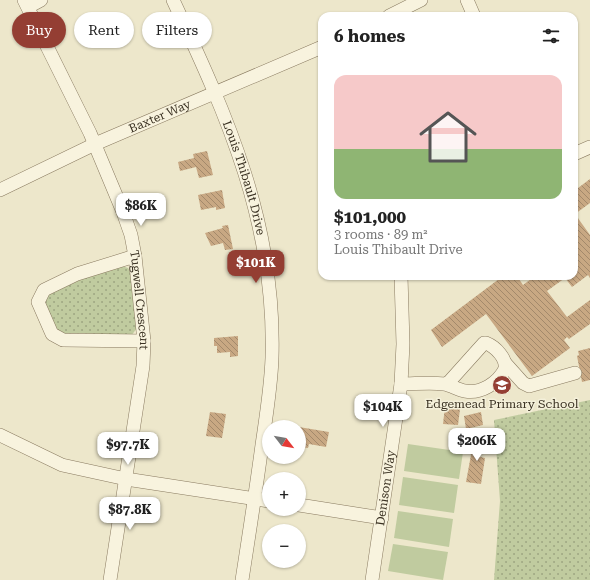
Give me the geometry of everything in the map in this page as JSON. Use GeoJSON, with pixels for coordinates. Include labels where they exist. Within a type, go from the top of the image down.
{"type":"FeatureCollection","features":[{"type":"Feature","properties":{"kind":"street"},"geometry":{"type":"LineString","coordinates":[[26,3],[41,0]]}},
{"type":"Feature","properties":{"kind":"street","name":"Louis Thibault Drive"},"geometry":{"type":"LineString","coordinates":[[173,0],[216,92],[246,174],[263,238],[270,295],[272,358],[266,423],[242,580]]}},
{"type":"Feature","properties":{"kind":"street"},"geometry":{"type":"LineString","coordinates":[[397,12],[421,0]]}},
{"type":"Feature","properties":{"kind":"street"},"geometry":{"type":"LineString","coordinates":[[467,0],[472,12]]}},
{"type":"Feature","properties":{"kind":"street","name":"Tugwell Crescent"},"geometry":{"type":"LineString","coordinates":[[26,3],[95,144],[124,212],[131,235],[135,256],[144,341],[143,366],[110,580]]}},
{"type":"Feature","properties":{"kind":"street","name":"Baxter Way"},"geometry":{"type":"LineString","coordinates":[[0,190],[95,144],[318,49]]}},
{"type":"Feature","properties":{"kind":"street"},"geometry":{"type":"LineString","coordinates":[[578,152],[590,147]]}},
{"type":"Feature","properties":{"kind":"street"},"geometry":{"type":"LineString","coordinates":[[135,256],[78,274],[44,290],[38,302],[52,334],[63,340],[144,341]]}},
{"type":"Feature","properties":{"kind":"street","name":"Denison Way"},"geometry":{"type":"LineString","coordinates":[[372,580],[401,384],[403,344],[401,280]]}},
{"type":"Feature","properties":{"kind":"street"},"geometry":{"type":"LineString","coordinates":[[445,384],[449,382],[484,343],[492,346],[521,381],[529,386],[575,373]]}},
{"type":"Feature","properties":{"kind":"street"},"geometry":{"type":"LineString","coordinates":[[401,384],[445,384],[464,391],[482,389],[495,381],[503,373],[506,364]]}},
{"type":"Feature","properties":{"kind":"street"},"geometry":{"type":"LineString","coordinates":[[0,435],[62,464],[126,478],[262,500]]}},
{"type":"Feature","properties":{"kind":"street"},"geometry":{"type":"LineString","coordinates":[[306,506],[382,518]]}},
{"type":"Feature","properties":{"kind":"green space"},"geometry":{"type":"Polygon","coordinates":[[[122,266],[128,268],[131,273],[137,328],[131,336],[68,337],[58,332],[45,307],[45,301],[49,293],[79,278],[122,266]]]}},
{"type":"Feature","properties":{"kind":"green space"},"geometry":{"type":"Polygon","coordinates":[[[590,400],[590,580],[494,580],[500,501],[494,420],[590,400]]]}},
{"type":"Feature","properties":{"kind":"green space"},"geometry":{"type":"Polygon","coordinates":[[[408,444],[463,452],[459,479],[404,471],[408,444]]]}},
{"type":"Feature","properties":{"kind":"green space"},"geometry":{"type":"Polygon","coordinates":[[[403,477],[458,485],[454,513],[399,505],[403,477]]]}},
{"type":"Feature","properties":{"kind":"green space"},"geometry":{"type":"Polygon","coordinates":[[[398,511],[453,519],[449,547],[394,538],[398,511]]]}},
{"type":"Feature","properties":{"kind":"green space"},"geometry":{"type":"Polygon","coordinates":[[[393,544],[448,552],[443,580],[388,571],[393,544]]]}},
{"type":"Feature","properties":{"kind":"building"},"geometry":{"type":"Polygon","coordinates":[[[207,151],[213,175],[199,178],[196,167],[180,171],[178,162],[194,158],[193,154],[207,151]]]}},
{"type":"Feature","properties":{"kind":"building"},"geometry":{"type":"Polygon","coordinates":[[[590,179],[590,203],[578,212],[578,188],[590,179]]]}},
{"type":"Feature","properties":{"kind":"building"},"geometry":{"type":"Polygon","coordinates":[[[222,190],[225,208],[216,210],[216,207],[201,210],[198,195],[222,190]]]}},
{"type":"Feature","properties":{"kind":"building"},"geometry":{"type":"Polygon","coordinates":[[[578,218],[590,235],[590,278],[588,275],[572,287],[567,280],[578,280],[578,218]]]}},
{"type":"Feature","properties":{"kind":"building"},"geometry":{"type":"Polygon","coordinates":[[[228,225],[233,249],[225,250],[223,243],[211,246],[205,233],[228,225]]]}},
{"type":"Feature","properties":{"kind":"building"},"geometry":{"type":"Polygon","coordinates":[[[498,280],[520,280],[523,285],[530,280],[562,280],[547,291],[567,317],[590,300],[590,324],[569,339],[567,337],[564,340],[570,348],[532,376],[486,314],[442,347],[431,330],[498,280]]]}},
{"type":"Feature","properties":{"kind":"building"},"geometry":{"type":"Polygon","coordinates":[[[238,336],[238,356],[230,357],[230,352],[217,353],[217,346],[214,346],[214,338],[238,336]]]}},
{"type":"Feature","properties":{"kind":"building"},"geometry":{"type":"Polygon","coordinates":[[[590,348],[590,380],[582,382],[577,356],[579,355],[578,351],[590,348]]]}},
{"type":"Feature","properties":{"kind":"building"},"geometry":{"type":"Polygon","coordinates":[[[445,407],[460,409],[458,425],[443,424],[445,407]]]}},
{"type":"Feature","properties":{"kind":"building"},"geometry":{"type":"Polygon","coordinates":[[[210,412],[226,414],[222,438],[206,436],[210,412]]]}},
{"type":"Feature","properties":{"kind":"building"},"geometry":{"type":"Polygon","coordinates":[[[481,412],[483,425],[466,429],[464,416],[481,412]]]}},
{"type":"Feature","properties":{"kind":"building"},"geometry":{"type":"Polygon","coordinates":[[[306,428],[329,432],[326,447],[309,444],[308,448],[306,448],[306,428]]]}},
{"type":"Feature","properties":{"kind":"building"},"geometry":{"type":"Polygon","coordinates":[[[486,440],[488,452],[471,455],[469,443],[486,440]]]}},
{"type":"Feature","properties":{"kind":"building"},"geometry":{"type":"Polygon","coordinates":[[[471,455],[485,458],[481,484],[466,482],[471,455]]]}},
{"type":"Feature","properties":{"kind":"place","name":"Edgemead Primary School"},"geometry":{"type":"Point","coordinates":[502,385]}}]}
